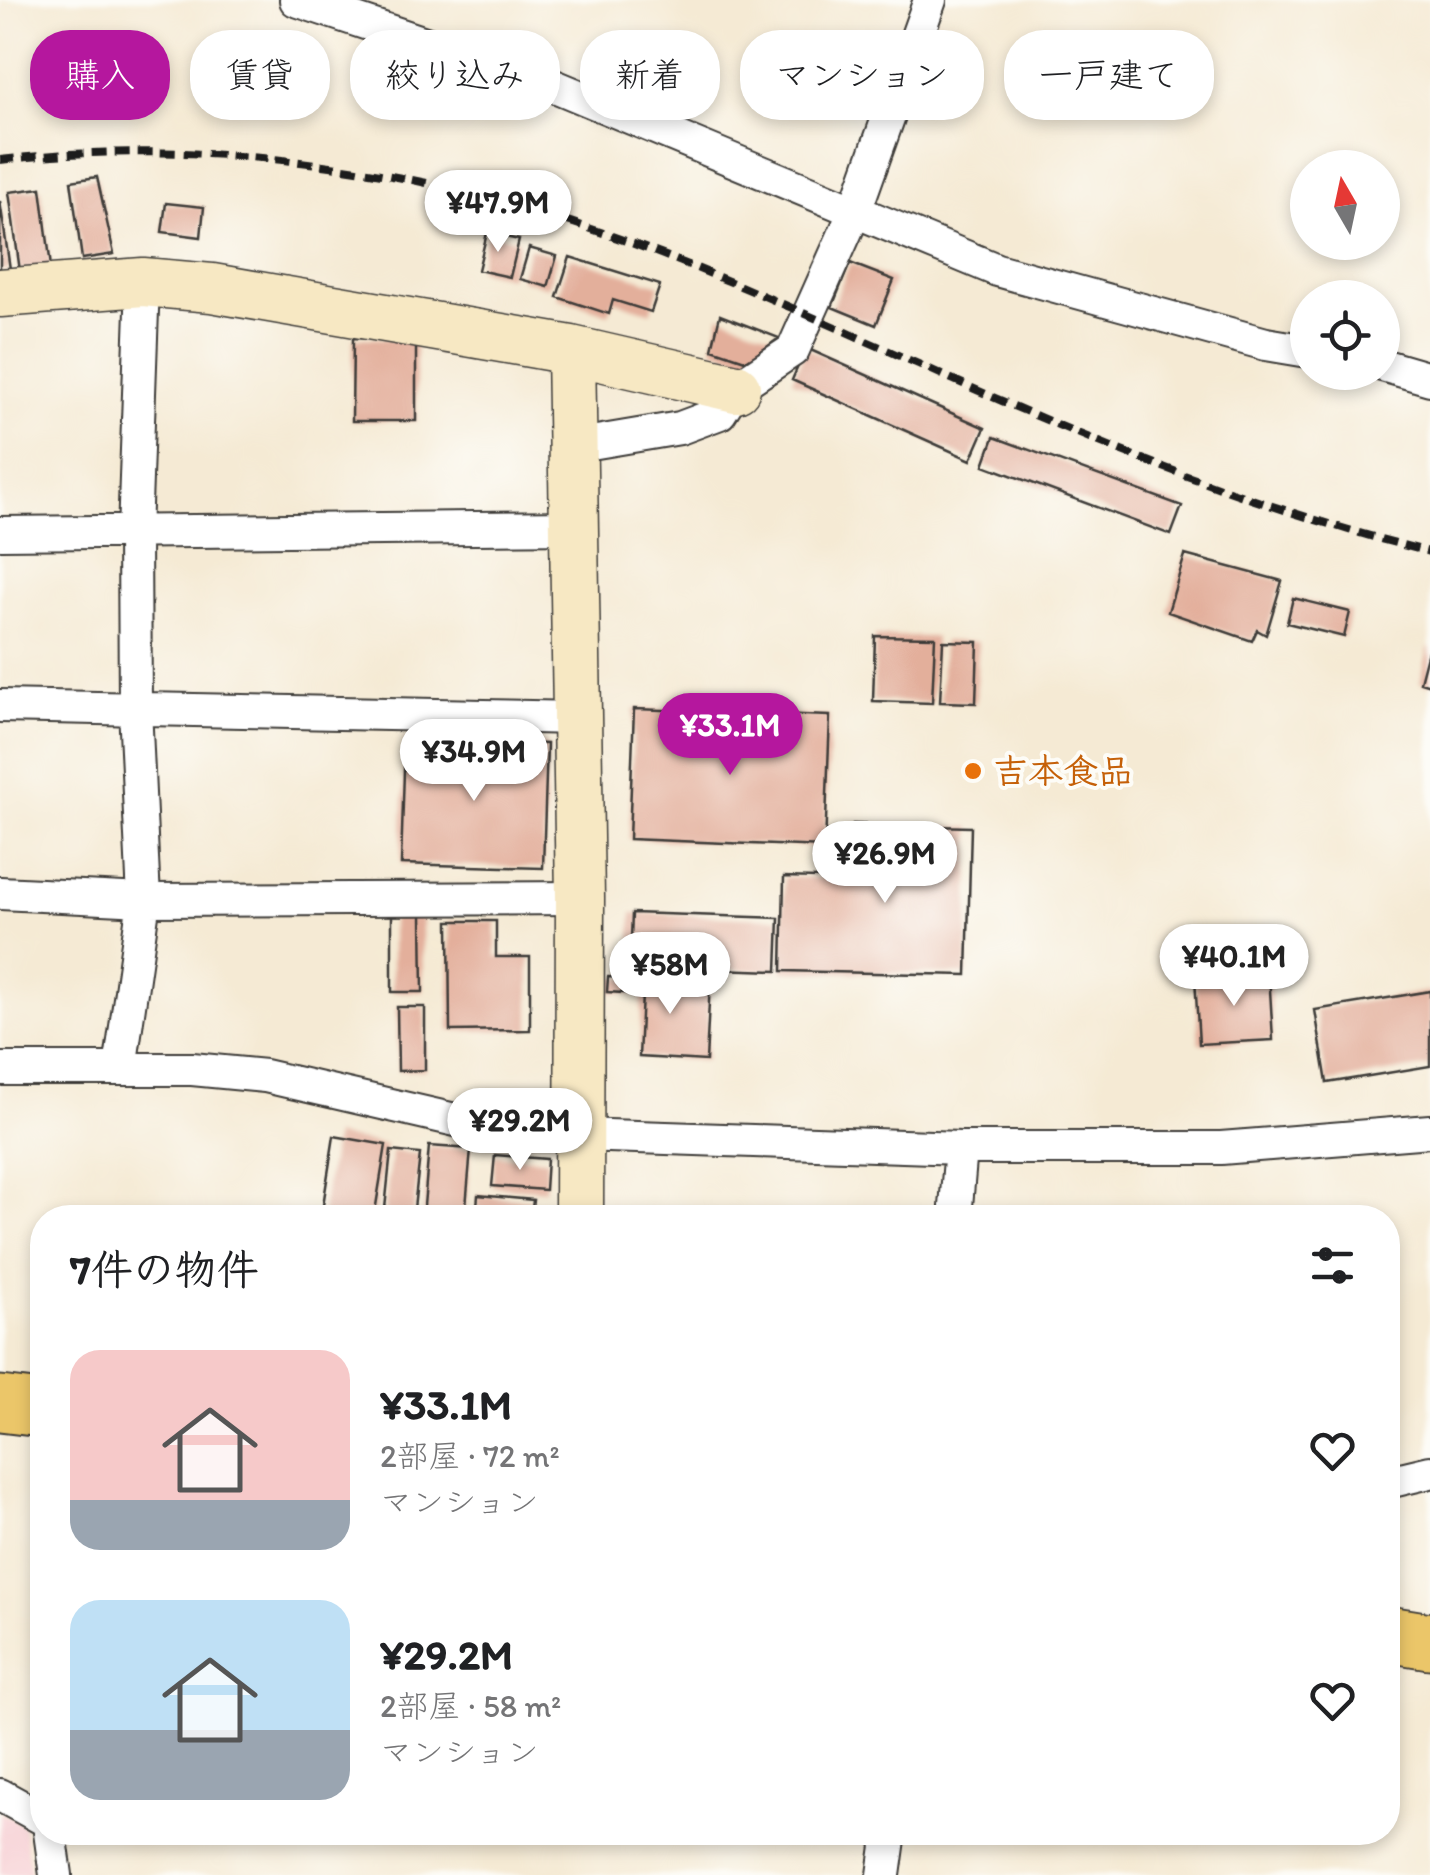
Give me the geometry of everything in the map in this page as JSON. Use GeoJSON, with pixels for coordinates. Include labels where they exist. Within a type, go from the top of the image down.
{"type":"FeatureCollection","features":[{"type":"Feature","properties":{"kind":"highway"},"geometry":{"type":"LineString","coordinates":[[0,1404],[30,1408]]}},
{"type":"Feature","properties":{"kind":"highway"},"geometry":{"type":"LineString","coordinates":[[1400,1636],[1430,1641]]}},
{"type":"Feature","properties":{"kind":"street"},"geometry":{"type":"LineString","coordinates":[[296,0],[557,86],[997,270],[1290,348]]}},
{"type":"Feature","properties":{"kind":"street"},"geometry":{"type":"LineString","coordinates":[[574,446],[680,428],[720,413],[736,388],[793,350],[855,211],[930,0]]}},
{"type":"Feature","properties":{"kind":"street"},"geometry":{"type":"LineString","coordinates":[[0,294],[143,282],[212,288],[571,350],[736,388]]}},
{"type":"Feature","properties":{"kind":"street"},"geometry":{"type":"LineString","coordinates":[[120,1069],[144,900],[135,708],[134,533],[143,282]]}},
{"type":"Feature","properties":{"kind":"street"},"geometry":{"type":"LineString","coordinates":[[571,350],[580,898],[579,1205]]}},
{"type":"Feature","properties":{"kind":"street"},"geometry":{"type":"LineString","coordinates":[[1400,370],[1430,379]]}},
{"type":"Feature","properties":{"kind":"street"},"geometry":{"type":"LineString","coordinates":[[0,533],[576,527]]}},
{"type":"Feature","properties":{"kind":"street"},"geometry":{"type":"LineString","coordinates":[[0,706],[577,718]]}},
{"type":"Feature","properties":{"kind":"street"},"geometry":{"type":"LineString","coordinates":[[0,893],[144,900],[580,898]]}},
{"type":"Feature","properties":{"kind":"street"},"geometry":{"type":"LineString","coordinates":[[0,1070],[192,1068],[265,1076],[490,1128],[579,1135],[961,1148],[1222,1148],[1430,1130]]}},
{"type":"Feature","properties":{"kind":"street"},"geometry":{"type":"LineString","coordinates":[[956,1205],[961,1148]]}},
{"type":"Feature","properties":{"kind":"street"},"geometry":{"type":"LineString","coordinates":[[1400,1479],[1430,1472]]}},
{"type":"Feature","properties":{"kind":"street"},"geometry":{"type":"LineString","coordinates":[[0,1795],[30,1811]]}},
{"type":"Feature","properties":{"kind":"street"},"geometry":{"type":"LineString","coordinates":[[52,1845],[56,1875]]}},
{"type":"Feature","properties":{"kind":"street"},"geometry":{"type":"LineString","coordinates":[[884,1875],[888,1845]]}},
{"type":"Feature","properties":{"kind":"shaded area"},"geometry":{"type":"Polygon","coordinates":[[[0,1812],[23,1825],[31,1875],[0,1875],[0,1812]]]}},
{"type":"Feature","properties":{"kind":"building"},"geometry":{"type":"Polygon","coordinates":[[[97,177],[114,254],[82,259],[71,181],[97,177]]]}},
{"type":"Feature","properties":{"kind":"building"},"geometry":{"type":"Polygon","coordinates":[[[41,188],[51,267],[20,271],[9,192],[41,188]]]}},
{"type":"Feature","properties":{"kind":"building"},"geometry":{"type":"Polygon","coordinates":[[[0,201],[10,269],[0,271],[0,201]]]}},
{"type":"Feature","properties":{"kind":"building"},"geometry":{"type":"Polygon","coordinates":[[[166,203],[204,207],[201,237],[162,232],[166,203]]]}},
{"type":"Feature","properties":{"kind":"building"},"geometry":{"type":"Polygon","coordinates":[[[487,233],[519,240],[510,277],[478,270],[487,233]]]}},
{"type":"Feature","properties":{"kind":"building"},"geometry":{"type":"Polygon","coordinates":[[[529,248],[557,256],[548,287],[520,279],[529,248]]]}},
{"type":"Feature","properties":{"kind":"building"},"geometry":{"type":"Polygon","coordinates":[[[570,257],[660,285],[651,312],[613,300],[609,314],[557,297],[570,257]]]}},
{"type":"Feature","properties":{"kind":"building"},"geometry":{"type":"Polygon","coordinates":[[[850,263],[894,280],[876,325],[832,307],[850,263]]]}},
{"type":"Feature","properties":{"kind":"building"},"geometry":{"type":"Polygon","coordinates":[[[720,315],[779,338],[748,361],[712,349],[720,315]]]}},
{"type":"Feature","properties":{"kind":"building"},"geometry":{"type":"Polygon","coordinates":[[[353,338],[416,339],[416,421],[352,421],[353,338]]]}},
{"type":"Feature","properties":{"kind":"building"},"geometry":{"type":"Polygon","coordinates":[[[806,348],[985,428],[971,460],[792,380],[806,348]]]}},
{"type":"Feature","properties":{"kind":"building"},"geometry":{"type":"Polygon","coordinates":[[[994,437],[1182,506],[1171,535],[984,465],[994,437]]]}},
{"type":"Feature","properties":{"kind":"building"},"geometry":{"type":"Polygon","coordinates":[[[1185,555],[1282,581],[1266,635],[1257,630],[1252,641],[1168,612],[1185,555]]]}},
{"type":"Feature","properties":{"kind":"building"},"geometry":{"type":"Polygon","coordinates":[[[1293,598],[1350,612],[1344,637],[1287,623],[1293,598]]]}},
{"type":"Feature","properties":{"kind":"building"},"geometry":{"type":"Polygon","coordinates":[[[875,636],[935,637],[932,703],[873,701],[875,636]]]}},
{"type":"Feature","properties":{"kind":"building"},"geometry":{"type":"Polygon","coordinates":[[[943,641],[978,642],[976,703],[940,702],[943,641]]]}},
{"type":"Feature","properties":{"kind":"building"},"geometry":{"type":"Polygon","coordinates":[[[1430,647],[1430,685],[1420,682],[1430,647]]]}},
{"type":"Feature","properties":{"kind":"building"},"geometry":{"type":"Polygon","coordinates":[[[634,709],[830,716],[825,847],[629,839],[634,709]]]}},
{"type":"Feature","properties":{"kind":"building"},"geometry":{"type":"Polygon","coordinates":[[[405,740],[547,744],[543,868],[401,864],[405,740]]]}},
{"type":"Feature","properties":{"kind":"building"},"geometry":{"type":"Polygon","coordinates":[[[853,824],[971,827],[967,975],[782,971],[784,877],[852,879],[853,824]]]}},
{"type":"Feature","properties":{"kind":"building"},"geometry":{"type":"Polygon","coordinates":[[[632,913],[779,918],[777,971],[630,966],[632,913]]]}},
{"type":"Feature","properties":{"kind":"building"},"geometry":{"type":"Polygon","coordinates":[[[392,915],[422,915],[423,992],[392,992],[392,915]]]}},
{"type":"Feature","properties":{"kind":"building"},"geometry":{"type":"Polygon","coordinates":[[[449,921],[496,921],[496,957],[530,957],[530,1030],[450,1031],[449,921]]]}},
{"type":"Feature","properties":{"kind":"building"},"geometry":{"type":"Polygon","coordinates":[[[1269,973],[1273,1040],[1199,1044],[1195,978],[1269,973]]]}},
{"type":"Feature","properties":{"kind":"building"},"geometry":{"type":"Polygon","coordinates":[[[608,977],[710,982],[706,1061],[639,1057],[642,994],[607,992],[608,977]]]}},
{"type":"Feature","properties":{"kind":"building"},"geometry":{"type":"Polygon","coordinates":[[[1430,991],[1430,1066],[1327,1083],[1315,1010],[1430,991]]]}},
{"type":"Feature","properties":{"kind":"building"},"geometry":{"type":"Polygon","coordinates":[[[397,1007],[425,1007],[425,1070],[398,1071],[397,1007]]]}},
{"type":"Feature","properties":{"kind":"building"},"geometry":{"type":"Polygon","coordinates":[[[334,1136],[386,1145],[376,1205],[323,1205],[334,1136]]]}},
{"type":"Feature","properties":{"kind":"building"},"geometry":{"type":"Polygon","coordinates":[[[429,1146],[471,1149],[466,1205],[424,1205],[429,1146]]]}},
{"type":"Feature","properties":{"kind":"building"},"geometry":{"type":"Polygon","coordinates":[[[391,1151],[420,1154],[414,1205],[385,1205],[391,1151]]]}},
{"type":"Feature","properties":{"kind":"building"},"geometry":{"type":"Polygon","coordinates":[[[495,1155],[547,1159],[545,1190],[492,1186],[495,1155]]]}},
{"type":"Feature","properties":{"kind":"building"},"geometry":{"type":"Polygon","coordinates":[[[478,1195],[533,1200],[532,1205],[477,1205],[478,1195]]]}},
{"type":"Feature","properties":{"kind":"railway"},"geometry":{"type":"LineString","coordinates":[[0,160],[118,152],[238,156],[358,170],[474,194],[542,213],[676,260],[1160,466],[1266,504],[1430,552]]}},
{"type":"Feature","properties":{"kind":"place","name":"吉本食品"},"geometry":{"type":"Point","coordinates":[973,771]}}]}
